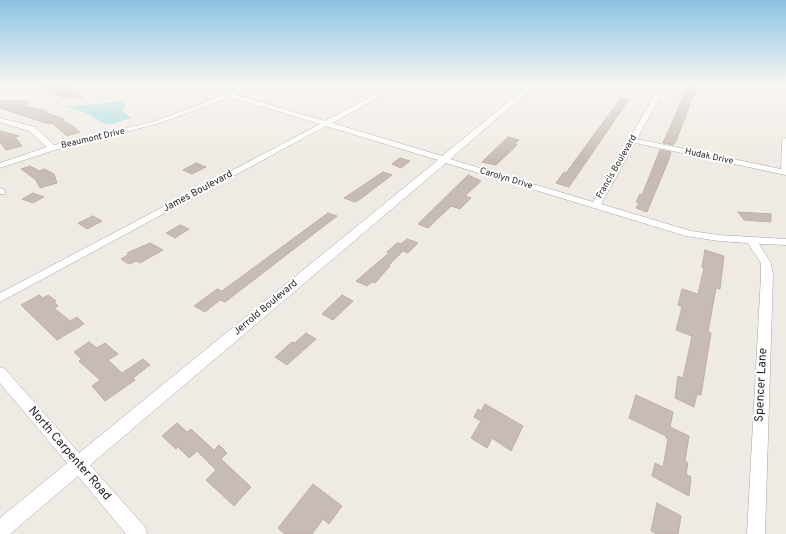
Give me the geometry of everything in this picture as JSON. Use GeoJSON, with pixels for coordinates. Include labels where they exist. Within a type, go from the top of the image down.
{"type":"FeatureCollection","features":[{"type":"Feature","properties":{"kind":"street","name":"Beaumont Drive"},"geometry":{"type":"LineString","coordinates":[[0,166],[52,148],[158,122],[188,111]]}},
{"type":"Feature","properties":{"kind":"street","name":"Carolyn Drive"},"geometry":{"type":"LineString","coordinates":[[285,111],[690,234],[786,242]]}},
{"type":"Feature","properties":{"kind":"street","name":"James Boulevard"},"geometry":{"type":"LineString","coordinates":[[0,298],[349,111]]}},
{"type":"Feature","properties":{"kind":"street","name":"Jerrold Boulevard"},"geometry":{"type":"LineString","coordinates":[[0,530],[79,466],[502,111]]}},
{"type":"Feature","properties":{"kind":"street","name":"Francis Boulevard"},"geometry":{"type":"LineString","coordinates":[[595,206],[648,111]]}},
{"type":"Feature","properties":{"kind":"street"},"geometry":{"type":"LineString","coordinates":[[0,120],[32,129],[52,148]]}},
{"type":"Feature","properties":{"kind":"street","name":"Hudak Drive"},"geometry":{"type":"LineString","coordinates":[[632,140],[785,173]]}},
{"type":"Feature","properties":{"kind":"street"},"geometry":{"type":"LineString","coordinates":[[785,173],[786,140]]}},
{"type":"Feature","properties":{"kind":"street","name":"Spencer Lane"},"geometry":{"type":"LineString","coordinates":[[752,240],[766,264],[767,275],[756,534]]}},
{"type":"Feature","properties":{"kind":"street","name":"North Carpenter Road"},"geometry":{"type":"LineString","coordinates":[[0,373],[138,534]]}},
{"type":"Feature","properties":{"kind":"water"},"geometry":{"type":"Polygon","coordinates":[[[80,111],[123,111],[131,118],[112,124],[103,123],[80,111]]]}},
{"type":"Feature","properties":{"kind":"building"},"geometry":{"type":"Polygon","coordinates":[[[9,111],[47,111],[44,112],[64,119],[61,120],[70,124],[80,132],[67,136],[52,123],[49,124],[9,111]]]}},
{"type":"Feature","properties":{"kind":"building"},"geometry":{"type":"Polygon","coordinates":[[[612,111],[621,111],[569,187],[556,183],[564,172],[566,173],[612,111]]]}},
{"type":"Feature","properties":{"kind":"building"},"geometry":{"type":"Polygon","coordinates":[[[677,111],[687,111],[673,145],[663,143],[677,111]]]}},
{"type":"Feature","properties":{"kind":"building"},"geometry":{"type":"Polygon","coordinates":[[[0,131],[19,136],[15,137],[22,146],[6,150],[0,142],[0,131]]]}},
{"type":"Feature","properties":{"kind":"building"},"geometry":{"type":"Polygon","coordinates":[[[508,137],[519,140],[514,144],[517,145],[496,165],[482,162],[508,137]]]}},
{"type":"Feature","properties":{"kind":"building"},"geometry":{"type":"Polygon","coordinates":[[[660,150],[671,152],[647,212],[636,208],[639,203],[636,202],[640,194],[642,195],[660,150]]]}},
{"type":"Feature","properties":{"kind":"building"},"geometry":{"type":"Polygon","coordinates":[[[400,158],[410,161],[401,168],[392,164],[400,158]]]}},
{"type":"Feature","properties":{"kind":"building"},"geometry":{"type":"Polygon","coordinates":[[[196,163],[206,167],[192,174],[183,170],[196,163]]]}},
{"type":"Feature","properties":{"kind":"building"},"geometry":{"type":"Polygon","coordinates":[[[30,166],[39,171],[44,169],[54,174],[57,183],[40,188],[36,180],[21,169],[30,166]]]}},
{"type":"Feature","properties":{"kind":"building"},"geometry":{"type":"Polygon","coordinates":[[[383,172],[392,175],[359,200],[355,202],[344,198],[383,172]]]}},
{"type":"Feature","properties":{"kind":"building"},"geometry":{"type":"Polygon","coordinates":[[[468,175],[481,181],[465,196],[471,198],[460,209],[451,206],[428,228],[418,224],[468,175]]]}},
{"type":"Feature","properties":{"kind":"building"},"geometry":{"type":"Polygon","coordinates":[[[33,193],[44,197],[33,203],[22,199],[33,193]]]}},
{"type":"Feature","properties":{"kind":"building"},"geometry":{"type":"Polygon","coordinates":[[[738,212],[771,214],[771,222],[744,220],[738,212]]]}},
{"type":"Feature","properties":{"kind":"building"},"geometry":{"type":"Polygon","coordinates":[[[328,213],[337,216],[225,302],[220,300],[205,312],[194,306],[217,289],[222,291],[328,213]]]}},
{"type":"Feature","properties":{"kind":"building"},"geometry":{"type":"Polygon","coordinates":[[[93,216],[102,221],[87,229],[78,223],[93,216]]]}},
{"type":"Feature","properties":{"kind":"building"},"geometry":{"type":"Polygon","coordinates":[[[180,225],[189,229],[175,238],[166,233],[180,225]]]}},
{"type":"Feature","properties":{"kind":"building"},"geometry":{"type":"Polygon","coordinates":[[[407,239],[418,243],[408,253],[403,251],[388,266],[390,266],[375,283],[372,282],[367,286],[356,281],[389,253],[387,252],[397,243],[401,244],[407,239]]]}},
{"type":"Feature","properties":{"kind":"building"},"geometry":{"type":"Polygon","coordinates":[[[150,243],[163,250],[140,263],[136,261],[129,264],[121,259],[129,254],[127,253],[150,243]]]}},
{"type":"Feature","properties":{"kind":"building"},"geometry":{"type":"Polygon","coordinates":[[[705,250],[724,256],[720,289],[716,288],[708,332],[711,333],[701,395],[697,394],[694,407],[675,398],[678,376],[683,378],[692,336],[676,330],[682,307],[678,305],[682,289],[698,294],[704,268],[702,267],[705,250]]]}},
{"type":"Feature","properties":{"kind":"building"},"geometry":{"type":"Polygon","coordinates":[[[39,295],[43,298],[48,295],[56,301],[54,302],[58,306],[54,308],[70,321],[77,317],[84,324],[57,340],[21,305],[39,295]]]}},
{"type":"Feature","properties":{"kind":"building"},"geometry":{"type":"Polygon","coordinates":[[[342,295],[353,301],[333,320],[322,314],[342,295]]]}},
{"type":"Feature","properties":{"kind":"building"},"geometry":{"type":"Polygon","coordinates":[[[306,333],[316,339],[287,365],[275,357],[292,342],[295,343],[306,333]]]}},
{"type":"Feature","properties":{"kind":"building"},"geometry":{"type":"Polygon","coordinates":[[[89,342],[97,348],[105,343],[118,354],[108,360],[122,373],[143,359],[150,365],[133,378],[135,380],[105,401],[92,386],[100,380],[79,361],[81,359],[74,352],[89,342]]]}},
{"type":"Feature","properties":{"kind":"building"},"geometry":{"type":"Polygon","coordinates":[[[636,395],[673,412],[670,427],[689,436],[685,461],[688,463],[686,474],[691,477],[689,496],[652,476],[655,463],[663,467],[668,439],[666,436],[629,418],[636,395]]]}},
{"type":"Feature","properties":{"kind":"building"},"geometry":{"type":"Polygon","coordinates":[[[485,404],[523,426],[511,451],[492,438],[487,448],[471,438],[481,421],[474,417],[478,409],[481,411],[485,404]]]}},
{"type":"Feature","properties":{"kind":"building"},"geometry":{"type":"Polygon","coordinates":[[[177,423],[187,432],[191,429],[214,450],[219,445],[227,453],[221,459],[251,487],[234,506],[206,480],[216,470],[197,451],[189,458],[178,447],[176,449],[162,436],[177,423]]]}},
{"type":"Feature","properties":{"kind":"building"},"geometry":{"type":"Polygon","coordinates":[[[313,484],[342,506],[329,524],[323,519],[312,534],[285,534],[278,528],[313,484]]]}},
{"type":"Feature","properties":{"kind":"building"},"geometry":{"type":"Polygon","coordinates":[[[657,503],[681,516],[678,534],[657,534],[651,531],[657,503]]]}}]}
